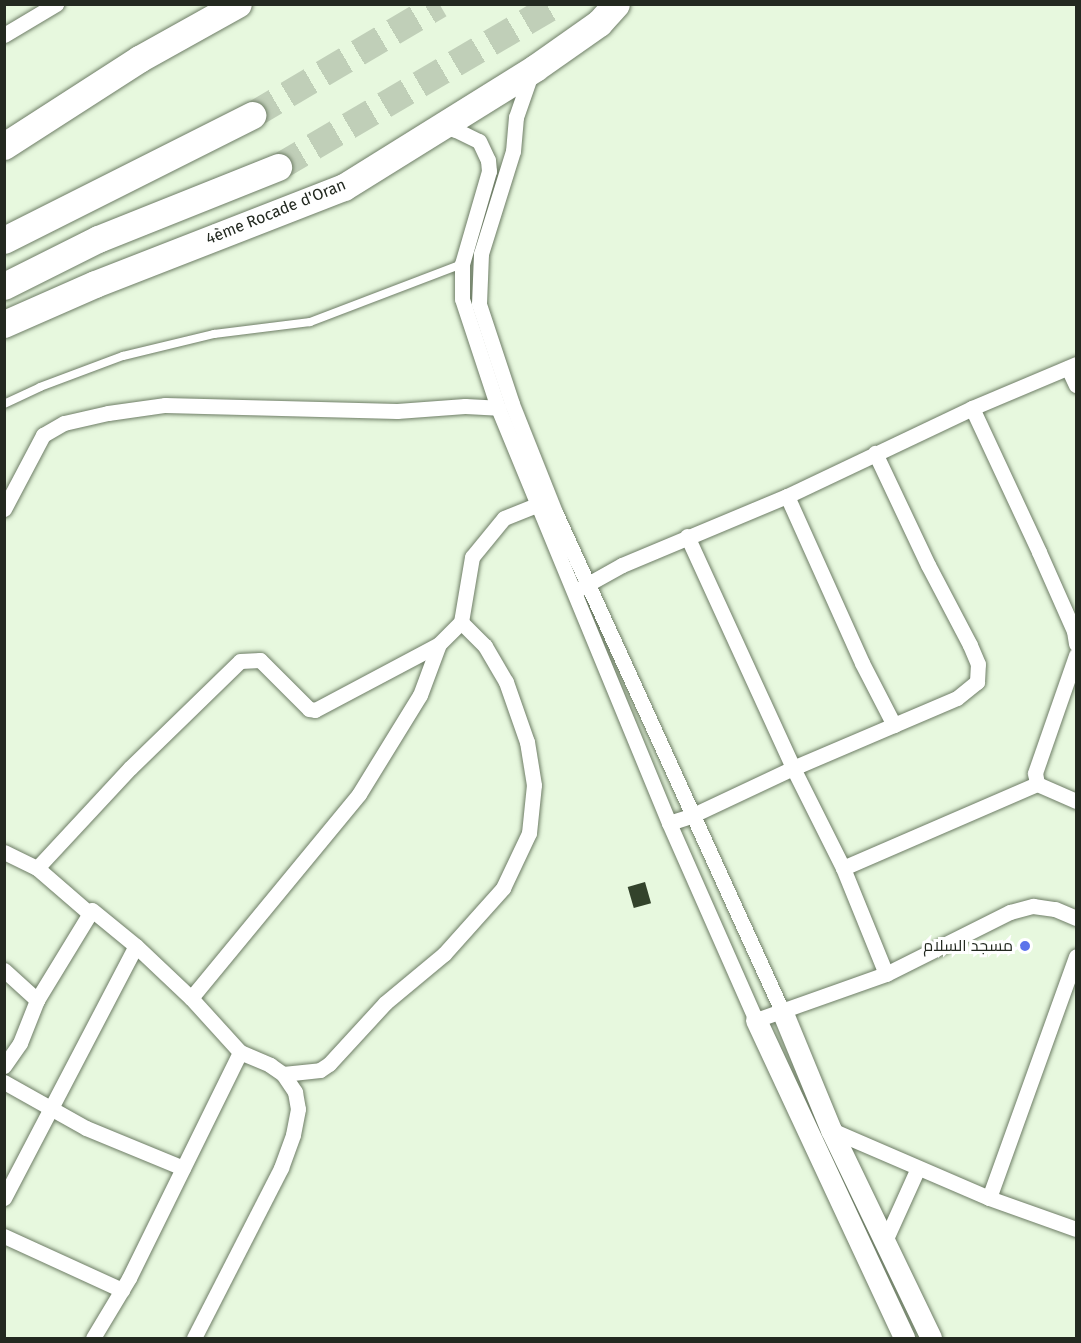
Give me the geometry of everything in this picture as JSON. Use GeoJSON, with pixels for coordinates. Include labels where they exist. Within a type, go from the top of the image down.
{"type":"FeatureCollection","features":[{"type":"Feature","properties":{"kind":"highway"},"geometry":{"type":"LineString","coordinates":[[4,146],[139,58],[238,4]]}},
{"type":"Feature","properties":{"kind":"highway","name":"4ème Rocade d'Oran"},"geometry":{"type":"LineString","coordinates":[[4,324],[95,284],[344,187],[535,68],[599,23],[616,4]]}},
{"type":"Feature","properties":{"kind":"highway"},"geometry":{"type":"LineString","coordinates":[[4,240],[252,115]]}},
{"type":"Feature","properties":{"kind":"highway"},"geometry":{"type":"LineString","coordinates":[[4,286],[98,240],[278,167]]}},
{"type":"Feature","properties":{"kind":"main road"},"geometry":{"type":"LineString","coordinates":[[782,1011],[831,1130],[931,1338]]}},
{"type":"Feature","properties":{"kind":"main road"},"geometry":{"type":"LineString","coordinates":[[756,1020],[904,1338]]}},
{"type":"Feature","properties":{"kind":"street"},"geometry":{"type":"LineString","coordinates":[[4,34],[56,4]]}},
{"type":"Feature","properties":{"kind":"street"},"geometry":{"type":"LineString","coordinates":[[535,68],[527,81],[516,117],[513,151],[481,254],[479,304],[543,502]]}},
{"type":"Feature","properties":{"kind":"street"},"geometry":{"type":"LineString","coordinates":[[443,127],[456,130],[479,141],[488,160],[489,171],[463,258],[462,299],[498,408],[581,588],[693,815],[782,1011]]}},
{"type":"Feature","properties":{"kind":"street"},"geometry":{"type":"LineString","coordinates":[[463,258],[481,254]]}},
{"type":"Feature","properties":{"kind":"street"},"geometry":{"type":"LineString","coordinates":[[581,588],[622,565],[788,495],[972,408],[1072,366],[1077,385]]}},
{"type":"Feature","properties":{"kind":"street"},"geometry":{"type":"LineString","coordinates":[[4,509],[43,435],[64,423],[108,413],[165,405],[397,411],[465,406],[498,408]]}},
{"type":"Feature","properties":{"kind":"street"},"geometry":{"type":"LineString","coordinates":[[972,408],[1039,552],[1074,631],[1077,644]]}},
{"type":"Feature","properties":{"kind":"street"},"geometry":{"type":"LineString","coordinates":[[669,823],[693,815],[793,768],[967,692],[977,682],[978,664],[875,453]]}},
{"type":"Feature","properties":{"kind":"street"},"geometry":{"type":"LineString","coordinates":[[788,495],[861,663],[894,725]]}},
{"type":"Feature","properties":{"kind":"street"},"geometry":{"type":"LineString","coordinates":[[38,868],[130,768],[240,661],[260,660],[309,709],[315,710],[439,644],[461,622],[472,557],[504,518],[543,502]]}},
{"type":"Feature","properties":{"kind":"street"},"geometry":{"type":"LineString","coordinates":[[687,536],[793,768],[843,868],[886,974]]}},
{"type":"Feature","properties":{"kind":"street"},"geometry":{"type":"LineString","coordinates":[[581,588],[669,823],[756,1020],[886,974],[1010,912],[1033,906],[1055,909],[1077,918]]}},
{"type":"Feature","properties":{"kind":"street"},"geometry":{"type":"LineString","coordinates":[[283,1074],[320,1070],[329,1064],[385,1003],[444,954],[503,888],[529,833],[534,785],[527,742],[506,682],[485,646],[461,622]]}},
{"type":"Feature","properties":{"kind":"street"},"geometry":{"type":"LineString","coordinates":[[191,998],[359,794],[420,695],[439,644]]}},
{"type":"Feature","properties":{"kind":"street"},"geometry":{"type":"LineString","coordinates":[[1037,784],[1035,773],[1077,655]]}},
{"type":"Feature","properties":{"kind":"street"},"geometry":{"type":"LineString","coordinates":[[843,868],[1037,784],[1077,801]]}},
{"type":"Feature","properties":{"kind":"street"},"geometry":{"type":"LineString","coordinates":[[4,852],[38,868],[89,913]]}},
{"type":"Feature","properties":{"kind":"street"},"geometry":{"type":"LineString","coordinates":[[4,1066],[20,1043],[37,1000],[92,910],[136,946],[191,998],[240,1052],[283,1074],[295,1092],[298,1109],[293,1135],[281,1168],[194,1338]]}},
{"type":"Feature","properties":{"kind":"street"},"geometry":{"type":"LineString","coordinates":[[4,1198],[136,946]]}},
{"type":"Feature","properties":{"kind":"street"},"geometry":{"type":"LineString","coordinates":[[988,1198],[1077,957]]}},
{"type":"Feature","properties":{"kind":"street"},"geometry":{"type":"LineString","coordinates":[[4,970],[37,1000]]}},
{"type":"Feature","properties":{"kind":"street"},"geometry":{"type":"LineString","coordinates":[[93,1338],[122,1290],[240,1052]]}},
{"type":"Feature","properties":{"kind":"street"},"geometry":{"type":"LineString","coordinates":[[4,1082],[51,1106],[86,1128],[183,1168]]}},
{"type":"Feature","properties":{"kind":"street"},"geometry":{"type":"LineString","coordinates":[[801,1118],[988,1198],[1077,1229]]}},
{"type":"Feature","properties":{"kind":"street"},"geometry":{"type":"LineString","coordinates":[[885,1241],[918,1168]]}},
{"type":"Feature","properties":{"kind":"street"},"geometry":{"type":"LineString","coordinates":[[4,1236],[122,1290]]}},
{"type":"Feature","properties":{"kind":"lane"},"geometry":{"type":"LineString","coordinates":[[4,404],[40,387],[123,356],[214,334],[310,322],[463,258]]}},
{"type":"Feature","properties":{"kind":"building"},"geometry":{"type":"Polygon","coordinates":[[[645,882],[651,903],[634,908],[628,887],[645,882]]]}},
{"type":"Feature","properties":{"kind":"tunnel"},"geometry":{"type":"LineString","coordinates":[[252,115],[440,4]]}},
{"type":"Feature","properties":{"kind":"tunnel"},"geometry":{"type":"LineString","coordinates":[[278,167],[556,4]]}},
{"type":"Feature","properties":{"kind":"place","name":"مسجد السلام"},"geometry":{"type":"Point","coordinates":[1025,946]}}]}
